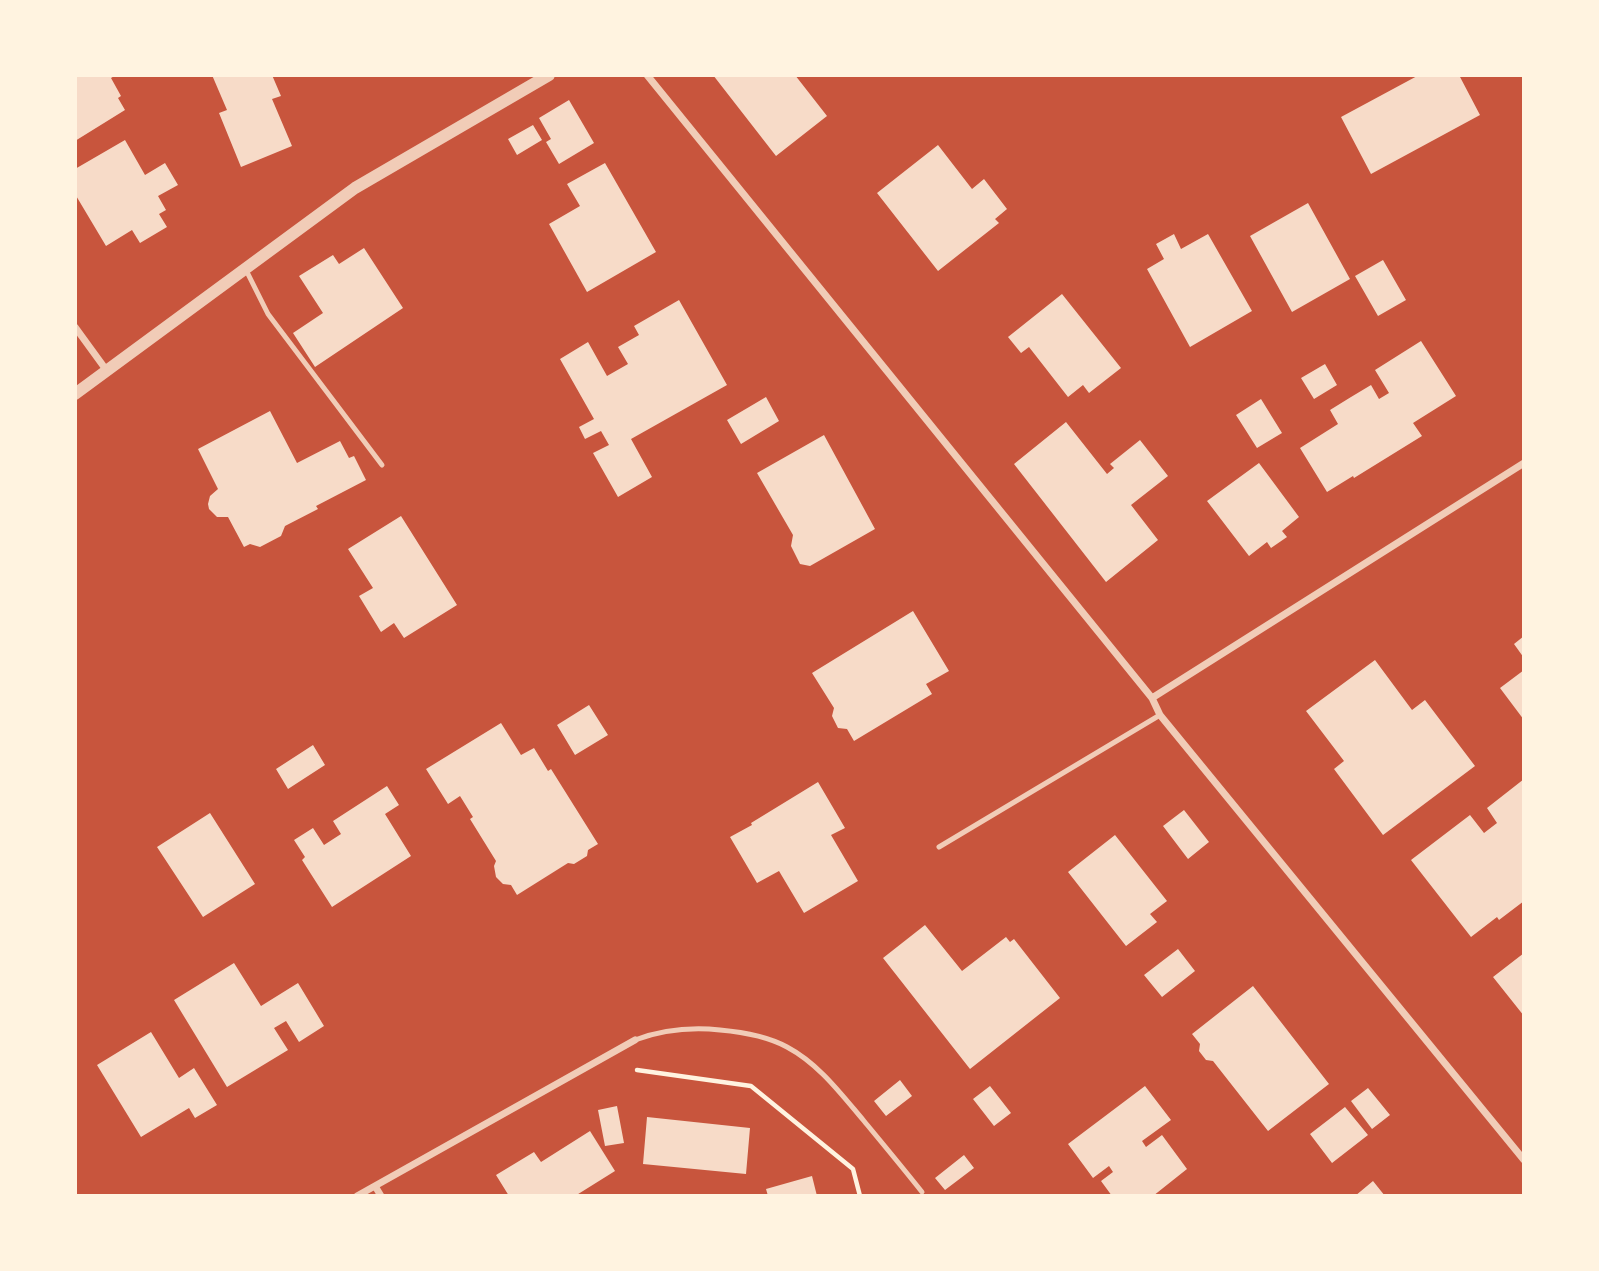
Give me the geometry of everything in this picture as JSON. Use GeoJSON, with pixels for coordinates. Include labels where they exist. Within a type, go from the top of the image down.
{"type":"FeatureCollection","features":[{"type":"Feature","properties":{"kind":"street"},"geometry":{"type":"LineString","coordinates":[[75,394],[355,188],[549,75]]}},
{"type":"Feature","properties":{"kind":"street"},"geometry":{"type":"LineString","coordinates":[[647,75],[1152,698],[1160,715],[1524,1160]]}},
{"type":"Feature","properties":{"kind":"street"},"geometry":{"type":"LineString","coordinates":[[75,327],[107,371]]}},
{"type":"Feature","properties":{"kind":"street"},"geometry":{"type":"LineString","coordinates":[[1152,698],[1524,463]]}},
{"type":"Feature","properties":{"kind":"street"},"geometry":{"type":"LineString","coordinates":[[357,1196],[635,1040]]}},
{"type":"Feature","properties":{"kind":"street"},"geometry":{"type":"LineString","coordinates":[[375,1186],[381,1196]]}},
{"type":"Feature","properties":{"kind":"lane"},"geometry":{"type":"LineString","coordinates":[[245,268],[268,314],[382,465]]}},
{"type":"Feature","properties":{"kind":"lane"},"geometry":{"type":"LineString","coordinates":[[939,847],[1160,715]]}},
{"type":"Feature","properties":{"kind":"lane"},"geometry":{"type":"LineString","coordinates":[[635,1040],[667,1031],[713,1029],[739,1032],[787,1046],[830,1080],[922,1192]]}},
{"type":"Feature","properties":{"kind":"path"},"geometry":{"type":"LineString","coordinates":[[603,1058],[631,1069],[751,1086],[853,1169],[860,1196]]}},
{"type":"Feature","properties":{"kind":"building"},"geometry":{"type":"Polygon","coordinates":[[[75,75],[116,75],[111,78],[125,110],[75,141],[75,75]]]}},
{"type":"Feature","properties":{"kind":"building"},"geometry":{"type":"Polygon","coordinates":[[[212,75],[272,75],[281,96],[272,99],[292,146],[241,167],[219,113],[227,110],[212,75]]]}},
{"type":"Feature","properties":{"kind":"building"},"geometry":{"type":"Polygon","coordinates":[[[713,75],[795,75],[827,116],[776,156],[713,75]]]}},
{"type":"Feature","properties":{"kind":"building"},"geometry":{"type":"Polygon","coordinates":[[[1419,75],[1459,75],[1480,115],[1371,174],[1341,117],[1419,75]]]}},
{"type":"Feature","properties":{"kind":"building"},"geometry":{"type":"Polygon","coordinates":[[[569,100],[594,143],[559,164],[546,142],[551,139],[539,118],[569,100]]]}},
{"type":"Feature","properties":{"kind":"building"},"geometry":{"type":"Polygon","coordinates":[[[533,125],[542,140],[517,155],[508,139],[533,125]]]}},
{"type":"Feature","properties":{"kind":"building"},"geometry":{"type":"Polygon","coordinates":[[[125,140],[145,175],[165,163],[178,185],[158,196],[166,210],[159,214],[167,227],[140,243],[132,230],[106,246],[75,194],[75,169],[125,140]]]}},
{"type":"Feature","properties":{"kind":"building"},"geometry":{"type":"Polygon","coordinates":[[[938,145],[972,189],[984,179],[1007,209],[995,219],[999,223],[938,271],[877,193],[938,145]]]}},
{"type":"Feature","properties":{"kind":"building"},"geometry":{"type":"Polygon","coordinates":[[[605,163],[656,252],[587,292],[549,224],[580,206],[567,184],[605,163]]]}},
{"type":"Feature","properties":{"kind":"building"},"geometry":{"type":"Polygon","coordinates":[[[1308,203],[1350,279],[1292,312],[1250,236],[1308,203]]]}},
{"type":"Feature","properties":{"kind":"building"},"geometry":{"type":"Polygon","coordinates":[[[1174,234],[1181,249],[1208,234],[1252,311],[1190,347],[1147,269],[1164,259],[1156,244],[1174,234]]]}},
{"type":"Feature","properties":{"kind":"building"},"geometry":{"type":"Polygon","coordinates":[[[364,248],[403,308],[315,367],[293,333],[323,313],[299,276],[333,255],[339,264],[364,248]]]}},
{"type":"Feature","properties":{"kind":"building"},"geometry":{"type":"Polygon","coordinates":[[[1383,260],[1406,300],[1378,316],[1355,276],[1383,260]]]}},
{"type":"Feature","properties":{"kind":"building"},"geometry":{"type":"Polygon","coordinates":[[[1062,294],[1121,368],[1089,393],[1083,385],[1068,397],[1029,347],[1021,353],[1008,337],[1062,294]]]}},
{"type":"Feature","properties":{"kind":"building"},"geometry":{"type":"Polygon","coordinates":[[[679,300],[727,385],[631,439],[652,477],[618,497],[593,453],[609,445],[601,431],[585,439],[579,427],[594,419],[560,359],[588,342],[607,376],[628,364],[618,347],[639,335],[634,326],[679,300]]]}},
{"type":"Feature","properties":{"kind":"building"},"geometry":{"type":"Polygon","coordinates":[[[1421,341],[1456,396],[1413,423],[1422,436],[1327,492],[1300,448],[1338,424],[1330,410],[1351,397],[1371,385],[1379,399],[1389,393],[1375,370],[1421,341]]]}},
{"type":"Feature","properties":{"kind":"building"},"geometry":{"type":"Polygon","coordinates":[[[1325,364],[1337,385],[1314,399],[1301,378],[1325,364]]]}},
{"type":"Feature","properties":{"kind":"building"},"geometry":{"type":"Polygon","coordinates":[[[766,397],[779,421],[741,444],[727,420],[766,397]]]}},
{"type":"Feature","properties":{"kind":"building"},"geometry":{"type":"Polygon","coordinates":[[[1261,399],[1282,433],[1257,448],[1236,415],[1261,399]]]}},
{"type":"Feature","properties":{"kind":"building"},"geometry":{"type":"Polygon","coordinates":[[[270,411],[297,463],[340,441],[349,458],[354,456],[366,480],[285,526],[281,536],[260,547],[250,544],[244,547],[228,517],[217,517],[209,509],[210,496],[218,489],[198,449],[270,411]]]}},
{"type":"Feature","properties":{"kind":"building"},"geometry":{"type":"Polygon","coordinates":[[[1066,422],[1107,474],[1114,468],[1110,464],[1140,440],[1168,476],[1131,505],[1158,540],[1106,582],[1014,464],[1066,422]]]}},
{"type":"Feature","properties":{"kind":"building"},"geometry":{"type":"Polygon","coordinates":[[[824,435],[875,529],[810,566],[800,564],[791,546],[793,535],[757,473],[824,435]]]}},
{"type":"Feature","properties":{"kind":"building"},"geometry":{"type":"Polygon","coordinates":[[[1259,463],[1299,517],[1282,531],[1287,537],[1271,548],[1267,542],[1249,556],[1207,501],[1259,463]]]}},
{"type":"Feature","properties":{"kind":"building"},"geometry":{"type":"Polygon","coordinates":[[[401,516],[457,605],[404,638],[394,623],[381,632],[359,596],[373,588],[348,549],[401,516]]]}},
{"type":"Feature","properties":{"kind":"building"},"geometry":{"type":"Polygon","coordinates":[[[913,611],[949,671],[926,684],[932,694],[854,741],[847,729],[838,728],[832,716],[834,708],[812,673],[913,611]]]}},
{"type":"Feature","properties":{"kind":"building"},"geometry":{"type":"Polygon","coordinates":[[[1524,636],[1524,658],[1514,644],[1524,636]]]}},
{"type":"Feature","properties":{"kind":"building"},"geometry":{"type":"Polygon","coordinates":[[[1375,660],[1412,710],[1425,700],[1475,766],[1383,835],[1334,769],[1344,761],[1306,711],[1375,660]]]}},
{"type":"Feature","properties":{"kind":"building"},"geometry":{"type":"Polygon","coordinates":[[[1524,670],[1524,720],[1500,688],[1524,670]]]}},
{"type":"Feature","properties":{"kind":"building"},"geometry":{"type":"Polygon","coordinates":[[[589,705],[608,735],[575,755],[557,725],[589,705]]]}},
{"type":"Feature","properties":{"kind":"building"},"geometry":{"type":"Polygon","coordinates":[[[501,723],[521,755],[534,748],[548,771],[551,769],[598,844],[588,850],[587,856],[574,864],[568,863],[517,895],[511,885],[503,884],[496,877],[496,861],[470,819],[473,817],[460,796],[448,804],[426,769],[501,723]]]}},
{"type":"Feature","properties":{"kind":"building"},"geometry":{"type":"Polygon","coordinates":[[[313,745],[325,765],[288,789],[276,769],[313,745]]]}},
{"type":"Feature","properties":{"kind":"building"},"geometry":{"type":"Polygon","coordinates":[[[1524,779],[1524,901],[1471,937],[1411,860],[1470,815],[1484,833],[1497,823],[1487,808],[1524,779]]]}},
{"type":"Feature","properties":{"kind":"building"},"geometry":{"type":"Polygon","coordinates":[[[818,782],[845,828],[831,835],[858,881],[804,913],[779,871],[757,883],[730,837],[818,782]]]}},
{"type":"Feature","properties":{"kind":"building"},"geometry":{"type":"Polygon","coordinates":[[[387,786],[399,805],[385,814],[411,856],[332,907],[302,860],[305,857],[294,840],[313,828],[324,845],[341,834],[333,821],[387,786]]]}},
{"type":"Feature","properties":{"kind":"building"},"geometry":{"type":"Polygon","coordinates":[[[1184,810],[1209,842],[1188,859],[1163,826],[1184,810]]]}},
{"type":"Feature","properties":{"kind":"building"},"geometry":{"type":"Polygon","coordinates":[[[210,813],[255,884],[203,917],[157,847],[210,813]]]}},
{"type":"Feature","properties":{"kind":"building"},"geometry":{"type":"Polygon","coordinates":[[[1115,835],[1167,901],[1150,914],[1157,922],[1126,946],[1068,872],[1115,835]]]}},
{"type":"Feature","properties":{"kind":"building"},"geometry":{"type":"Polygon","coordinates":[[[925,925],[962,971],[1006,937],[1010,942],[1014,939],[1060,998],[970,1069],[883,958],[925,925]]]}},
{"type":"Feature","properties":{"kind":"building"},"geometry":{"type":"Polygon","coordinates":[[[1178,949],[1195,971],[1162,997],[1144,975],[1178,949]]]}},
{"type":"Feature","properties":{"kind":"building"},"geometry":{"type":"Polygon","coordinates":[[[1524,953],[1524,1016],[1493,977],[1524,953]]]}},
{"type":"Feature","properties":{"kind":"building"},"geometry":{"type":"Polygon","coordinates":[[[234,963],[261,1006],[298,983],[324,1026],[299,1042],[286,1021],[274,1028],[288,1050],[227,1087],[174,1000],[234,963]]]}},
{"type":"Feature","properties":{"kind":"building"},"geometry":{"type":"Polygon","coordinates":[[[1253,986],[1329,1084],[1268,1131],[1213,1061],[1206,1060],[1199,1051],[1200,1044],[1192,1034],[1253,986]]]}},
{"type":"Feature","properties":{"kind":"building"},"geometry":{"type":"Polygon","coordinates":[[[151,1032],[179,1078],[194,1068],[217,1105],[195,1118],[189,1108],[141,1137],[97,1065],[151,1032]]]}},
{"type":"Feature","properties":{"kind":"building"},"geometry":{"type":"Polygon","coordinates":[[[900,1080],[912,1096],[886,1116],[874,1101],[900,1080]]]}},
{"type":"Feature","properties":{"kind":"building"},"geometry":{"type":"Polygon","coordinates":[[[990,1086],[1011,1113],[994,1126],[973,1099],[990,1086]]]}},
{"type":"Feature","properties":{"kind":"building"},"geometry":{"type":"Polygon","coordinates":[[[1145,1086],[1171,1120],[1142,1141],[1146,1147],[1162,1135],[1187,1169],[1153,1196],[1112,1196],[1101,1181],[1113,1172],[1109,1166],[1093,1178],[1068,1144],[1145,1086]]]}},
{"type":"Feature","properties":{"kind":"building"},"geometry":{"type":"Polygon","coordinates":[[[1368,1088],[1390,1115],[1372,1129],[1351,1101],[1368,1088]]]}},
{"type":"Feature","properties":{"kind":"building"},"geometry":{"type":"Polygon","coordinates":[[[617,1106],[624,1143],[605,1146],[598,1110],[617,1106]]]}},
{"type":"Feature","properties":{"kind":"building"},"geometry":{"type":"Polygon","coordinates":[[[1345,1107],[1368,1135],[1332,1163],[1310,1134],[1345,1107]]]}},
{"type":"Feature","properties":{"kind":"building"},"geometry":{"type":"Polygon","coordinates":[[[647,1117],[750,1128],[746,1174],[643,1164],[647,1117]]]}},
{"type":"Feature","properties":{"kind":"building"},"geometry":{"type":"Polygon","coordinates":[[[590,1131],[615,1171],[575,1196],[509,1196],[496,1175],[534,1152],[541,1162],[590,1131]]]}},
{"type":"Feature","properties":{"kind":"building"},"geometry":{"type":"Polygon","coordinates":[[[964,1155],[974,1168],[945,1190],[935,1178],[964,1155]]]}},
{"type":"Feature","properties":{"kind":"building"},"geometry":{"type":"Polygon","coordinates":[[[812,1176],[817,1196],[768,1196],[766,1189],[812,1176]]]}},
{"type":"Feature","properties":{"kind":"building"},"geometry":{"type":"Polygon","coordinates":[[[1373,1181],[1385,1196],[1355,1196],[1373,1181]]]}}]}
